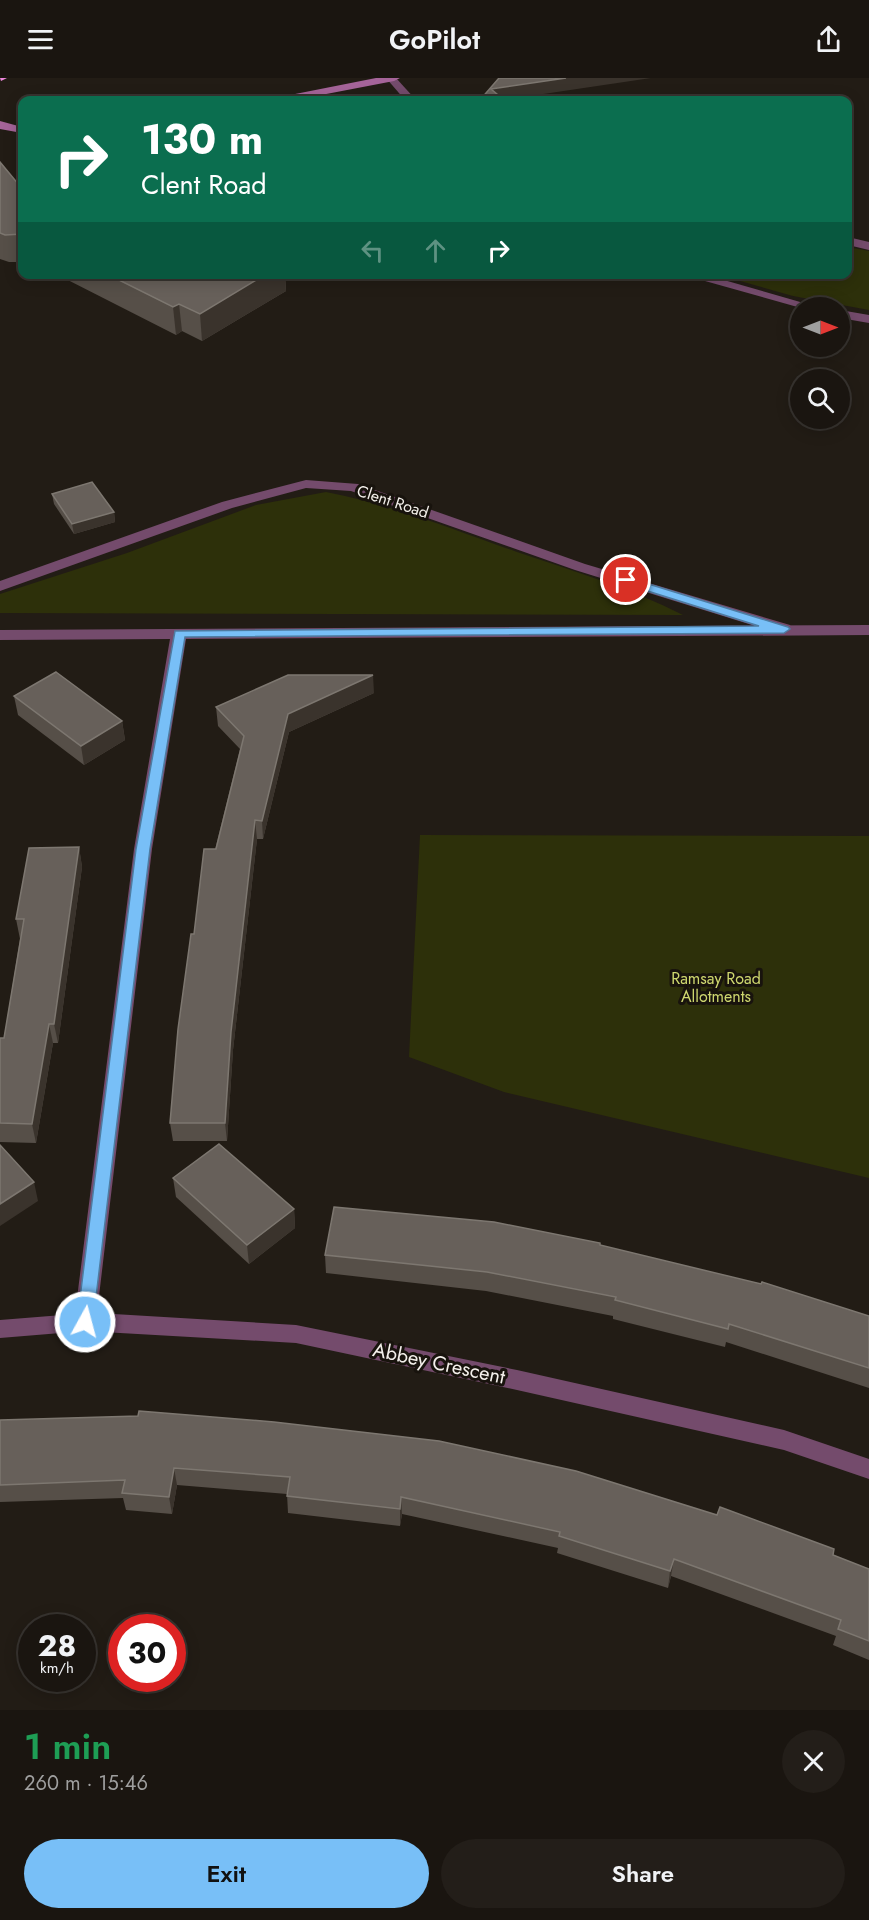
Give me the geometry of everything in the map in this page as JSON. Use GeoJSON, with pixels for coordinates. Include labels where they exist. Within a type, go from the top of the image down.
{"type":"FeatureCollection","features":[{"type":"Feature","properties":{"kind":"street"},"geometry":{"type":"LineString","coordinates":[[301,96],[393,78],[408,96]]}},
{"type":"Feature","properties":{"kind":"street"},"geometry":{"type":"LineString","coordinates":[[0,125],[18,129]]}},
{"type":"Feature","properties":{"kind":"street"},"geometry":{"type":"LineString","coordinates":[[0,136],[18,136]]}},
{"type":"Feature","properties":{"kind":"street"},"geometry":{"type":"LineString","coordinates":[[852,242],[869,246]]}},
{"type":"Feature","properties":{"kind":"street"},"geometry":{"type":"LineString","coordinates":[[706,279],[790,301]]}},
{"type":"Feature","properties":{"kind":"street"},"geometry":{"type":"LineString","coordinates":[[850,316],[869,319]]}},
{"type":"Feature","properties":{"kind":"street","name":"Clent Road"},"geometry":{"type":"LineString","coordinates":[[0,586],[227,505],[306,484],[333,484],[352,487],[580,567],[784,629]]}},
{"type":"Feature","properties":{"kind":"street","name":"Clent Road"},"geometry":{"type":"LineString","coordinates":[[0,635],[869,630]]}},
{"type":"Feature","properties":{"kind":"street"},"geometry":{"type":"LineString","coordinates":[[85,1322],[143,849],[179,633]]}},
{"type":"Feature","properties":{"kind":"street","name":"Abbey Crescent"},"geometry":{"type":"LineString","coordinates":[[0,1329],[85,1322],[296,1334],[517,1380],[784,1440],[869,1468]]}},
{"type":"Feature","properties":{"kind":"green space"},"geometry":{"type":"Polygon","coordinates":[[[852,248],[869,251],[869,310],[850,306],[850,297],[798,297],[733,279],[852,279],[852,248]]]}},
{"type":"Feature","properties":{"kind":"green space"},"geometry":{"type":"Polygon","coordinates":[[[326,492],[374,503],[422,518],[622,588],[683,615],[0,613],[0,594],[127,553],[256,505],[326,492]]]}},
{"type":"Feature","properties":{"kind":"green space","name":"Ramsay Road Allotments"},"geometry":{"type":"Polygon","coordinates":[[[420,835],[869,836],[869,1178],[504,1092],[409,1057],[420,835]]]}},
{"type":"Feature","properties":{"kind":"building"},"geometry":{"type":"Polygon","coordinates":[[[499,78],[566,78],[491,89],[499,96],[483,96],[499,78]]]}},
{"type":"Feature","properties":{"kind":"building"},"geometry":{"type":"Polygon","coordinates":[[[0,162],[18,184],[18,234],[0,233],[0,162]]]}},
{"type":"Feature","properties":{"kind":"building"},"geometry":{"type":"Polygon","coordinates":[[[117,279],[258,279],[200,314],[179,304],[173,307],[117,279]]]}},
{"type":"Feature","properties":{"kind":"building"},"geometry":{"type":"Polygon","coordinates":[[[92,482],[114,512],[72,524],[52,494],[92,482]]]}},
{"type":"Feature","properties":{"kind":"building"},"geometry":{"type":"Polygon","coordinates":[[[56,672],[122,721],[81,746],[14,696],[56,672]]]}},
{"type":"Feature","properties":{"kind":"building"},"geometry":{"type":"Polygon","coordinates":[[[288,675],[373,675],[288,714],[262,821],[255,820],[231,1032],[225,1123],[170,1123],[178,1029],[191,934],[194,934],[204,849],[216,849],[244,736],[216,707],[288,675]]]}},
{"type":"Feature","properties":{"kind":"building"},"geometry":{"type":"Polygon","coordinates":[[[79,847],[54,1024],[49,1024],[32,1124],[0,1123],[0,1038],[4,1038],[24,919],[16,919],[29,848],[79,847]]]}},
{"type":"Feature","properties":{"kind":"building"},"geometry":{"type":"Polygon","coordinates":[[[219,1144],[294,1209],[247,1245],[173,1178],[219,1144]]]}},
{"type":"Feature","properties":{"kind":"building"},"geometry":{"type":"Polygon","coordinates":[[[0,1145],[34,1182],[0,1204],[0,1145]]]}},
{"type":"Feature","properties":{"kind":"building"},"geometry":{"type":"Polygon","coordinates":[[[334,1207],[494,1222],[600,1243],[600,1245],[761,1284],[762,1282],[869,1316],[869,1368],[729,1324],[728,1329],[615,1300],[616,1297],[487,1272],[325,1255],[334,1207]]]}},
{"type":"Feature","properties":{"kind":"building"},"geometry":{"type":"Polygon","coordinates":[[[139,1411],[274,1422],[439,1441],[576,1471],[717,1515],[720,1507],[834,1549],[833,1555],[869,1569],[869,1641],[838,1629],[841,1620],[674,1559],[670,1571],[559,1536],[560,1532],[401,1497],[400,1509],[287,1496],[290,1477],[174,1468],[169,1497],[122,1493],[125,1480],[0,1485],[0,1420],[138,1416],[139,1411]]]}},
{"type":"Feature","properties":{"kind":"route"},"geometry":{"type":"LineString","coordinates":[[85,1322],[143,849],[179,633],[784,629],[626,580]]}}]}
